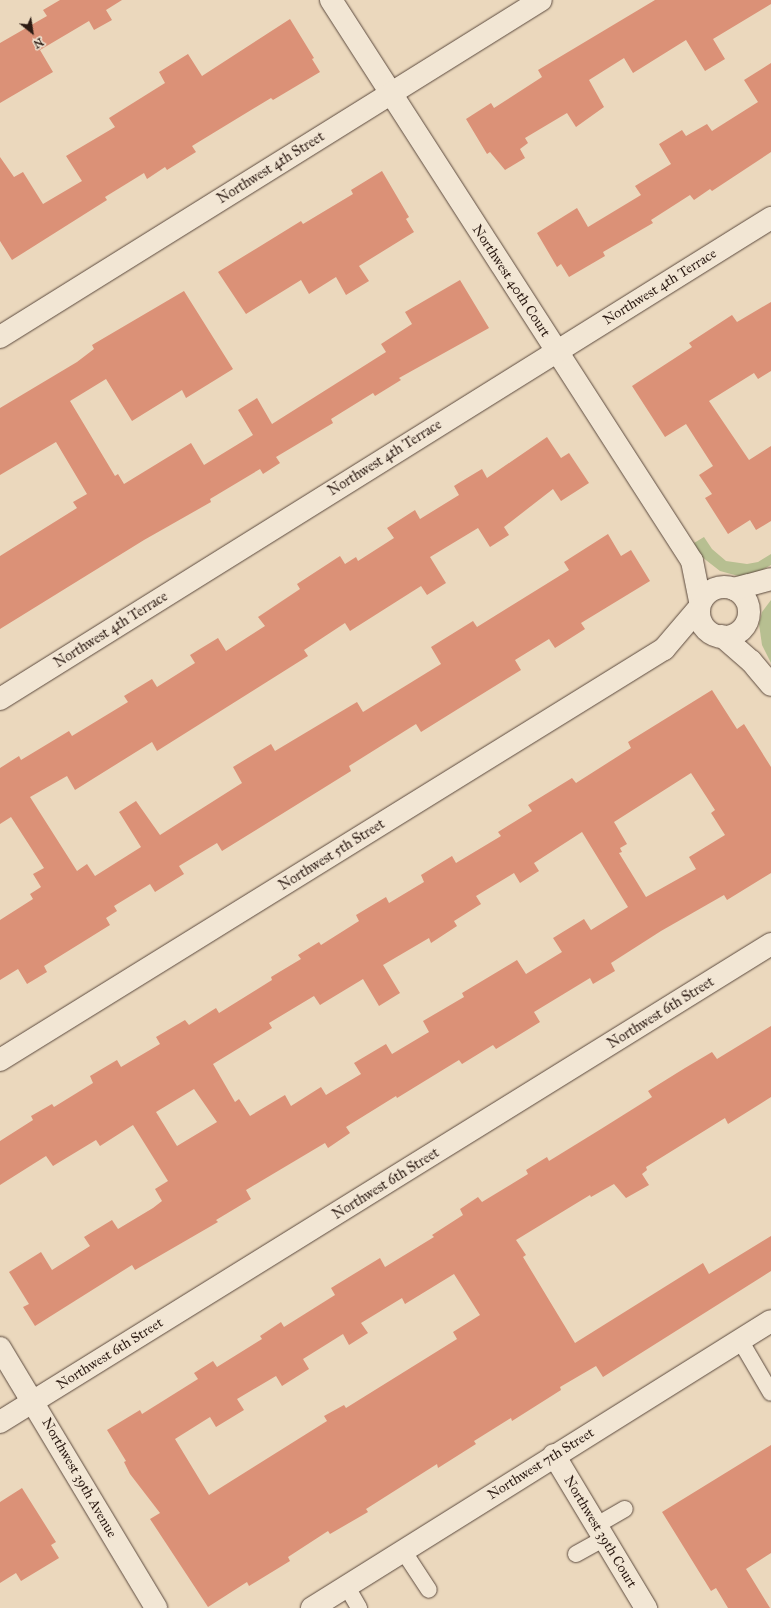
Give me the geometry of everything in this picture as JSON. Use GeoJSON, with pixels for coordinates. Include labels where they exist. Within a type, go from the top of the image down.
{"type":"FeatureCollection","features":[{"type":"Feature","properties":{"kind":"street","name":"Northwest 40th Court"},"geometry":{"type":"LineString","coordinates":[[331,0],[692,562],[728,588]]}},
{"type":"Feature","properties":{"kind":"street","name":"Northwest 4th Street"},"geometry":{"type":"LineString","coordinates":[[0,337],[541,0]]}},
{"type":"Feature","properties":{"kind":"street","name":"Northwest 4th Terrace"},"geometry":{"type":"LineString","coordinates":[[0,699],[771,218]]}},
{"type":"Feature","properties":{"kind":"street","name":"Northwest 40th Court"},"geometry":{"type":"LineString","coordinates":[[692,562],[699,605]]}},
{"type":"Feature","properties":{"kind":"street"},"geometry":{"type":"LineString","coordinates":[[767,679],[719,636],[701,623],[699,605],[712,590],[771,579]]}},
{"type":"Feature","properties":{"kind":"street"},"geometry":{"type":"LineString","coordinates":[[719,636],[738,632],[771,584]]}},
{"type":"Feature","properties":{"kind":"street"},"geometry":{"type":"LineString","coordinates":[[728,588],[747,601],[749,616],[767,679]]}},
{"type":"Feature","properties":{"kind":"street","name":"Northwest 5th Street"},"geometry":{"type":"LineString","coordinates":[[0,1060],[664,648],[699,605]]}},
{"type":"Feature","properties":{"kind":"street","name":"Northwest 5th Street"},"geometry":{"type":"LineString","coordinates":[[664,648],[719,636]]}},
{"type":"Feature","properties":{"kind":"street","name":"Northwest 6th Street"},"geometry":{"type":"LineString","coordinates":[[0,1422],[771,944]]}},
{"type":"Feature","properties":{"kind":"street","name":"Northwest 7th Street"},"geometry":{"type":"LineString","coordinates":[[312,1608],[404,1552],[554,1456],[771,1321]]}},
{"type":"Feature","properties":{"kind":"street","name":"Northwest 39th Avenue"},"geometry":{"type":"LineString","coordinates":[[0,1348],[34,1401],[156,1608]]}},
{"type":"Feature","properties":{"kind":"street","name":"Northwest 39th Court"},"geometry":{"type":"LineString","coordinates":[[554,1456],[646,1608]]}},
{"type":"Feature","properties":{"kind":"lane"},"geometry":{"type":"LineString","coordinates":[[740,1340],[771,1393]]}},
{"type":"Feature","properties":{"kind":"lane"},"geometry":{"type":"LineString","coordinates":[[576,1554],[625,1509]]}},
{"type":"Feature","properties":{"kind":"lane"},"geometry":{"type":"LineString","coordinates":[[404,1552],[428,1590]]}},
{"type":"Feature","properties":{"kind":"lane"},"geometry":{"type":"LineString","coordinates":[[346,1587],[359,1608]]}},
{"type":"Feature","properties":{"kind":"green space"},"geometry":{"type":"Polygon","coordinates":[[[704,537],[712,549],[726,561],[747,564],[758,562],[771,554],[771,565],[755,574],[742,577],[720,571],[702,557],[694,543],[704,537]]]}},
{"type":"Feature","properties":{"kind":"green space"},"geometry":{"type":"Polygon","coordinates":[[[771,600],[771,663],[762,645],[759,624],[762,612],[771,600]]]}},
{"type":"Feature","properties":{"kind":"building"},"geometry":{"type":"Polygon","coordinates":[[[60,0],[122,0],[106,10],[112,20],[94,30],[89,21],[40,50],[53,72],[0,103],[0,43],[47,16],[43,10],[60,0]]]}},
{"type":"Feature","properties":{"kind":"building"},"geometry":{"type":"Polygon","coordinates":[[[655,0],[771,0],[771,4],[713,39],[725,59],[705,71],[686,40],[633,73],[624,58],[589,80],[604,107],[576,127],[567,113],[525,138],[528,143],[520,149],[525,158],[505,170],[490,152],[487,154],[466,119],[491,103],[494,108],[542,77],[538,70],[655,0]]]}},
{"type":"Feature","properties":{"kind":"building"},"geometry":{"type":"Polygon","coordinates":[[[290,19],[314,58],[312,59],[320,72],[273,100],[271,98],[192,146],[196,152],[167,170],[165,167],[147,179],[144,173],[105,197],[107,200],[12,260],[0,241],[0,157],[14,177],[23,172],[43,204],[82,181],[66,156],[115,127],[109,118],[165,83],[159,72],[188,54],[202,76],[290,19]]]}},
{"type":"Feature","properties":{"kind":"building"},"geometry":{"type":"Polygon","coordinates":[[[771,63],[771,152],[712,191],[710,189],[694,200],[690,195],[651,220],[653,223],[603,252],[605,256],[569,277],[561,264],[557,267],[537,233],[577,208],[588,227],[641,195],[635,186],[671,164],[659,144],[682,130],[686,136],[707,124],[712,131],[758,102],[744,80],[771,63]]]}},
{"type":"Feature","properties":{"kind":"building"},"geometry":{"type":"Polygon","coordinates":[[[382,171],[409,217],[406,219],[414,232],[359,266],[369,281],[346,295],[336,277],[309,294],[301,280],[246,314],[218,272],[301,221],[303,224],[353,194],[351,190],[382,171]]]}},
{"type":"Feature","properties":{"kind":"building"},"geometry":{"type":"Polygon","coordinates":[[[460,280],[489,328],[399,378],[401,380],[375,396],[373,393],[331,419],[333,423],[276,457],[280,463],[263,474],[260,469],[210,499],[211,502],[144,540],[0,629],[0,556],[77,508],[73,502],[87,494],[56,442],[0,475],[0,408],[77,362],[94,349],[92,345],[184,291],[233,369],[186,398],[182,390],[132,421],[106,379],[70,401],[115,476],[118,474],[124,484],[191,443],[204,465],[253,435],[238,410],[257,398],[272,424],[386,352],[381,344],[412,324],[405,312],[460,280]]]}},
{"type":"Feature","properties":{"kind":"building"},"geometry":{"type":"Polygon","coordinates":[[[771,302],[771,371],[758,379],[754,373],[709,401],[749,460],[771,446],[771,521],[756,530],[750,520],[728,534],[705,498],[712,494],[699,475],[713,466],[686,424],[665,437],[632,386],[692,347],[689,343],[732,315],[737,322],[771,302]]]}},
{"type":"Feature","properties":{"kind":"building"},"geometry":{"type":"Polygon","coordinates":[[[547,437],[561,458],[569,453],[589,483],[561,501],[553,489],[504,527],[509,535],[490,547],[478,528],[430,557],[446,583],[427,595],[421,586],[350,631],[345,623],[304,650],[308,656],[157,751],[152,742],[75,790],[67,776],[30,797],[77,871],[87,864],[95,876],[141,847],[119,812],[136,801],[160,835],[242,783],[233,767],[271,744],[275,751],[357,702],[363,712],[441,664],[431,647],[473,621],[477,627],[569,570],[564,562],[608,534],[621,556],[631,550],[650,581],[581,623],[585,629],[555,648],[549,639],[515,660],[521,670],[421,732],[416,724],[349,766],[351,771],[222,851],[217,843],[179,866],[184,874],[155,892],[150,884],[114,906],[117,911],[106,918],[110,925],[44,966],[47,972],[27,984],[18,969],[0,980],[0,920],[33,899],[30,894],[41,887],[33,874],[44,868],[11,817],[0,824],[0,768],[19,756],[21,760],[69,731],[72,736],[128,702],[124,696],[152,679],[157,687],[195,663],[190,655],[218,638],[226,651],[265,626],[258,617],[300,589],[297,584],[340,556],[345,564],[356,557],[358,561],[394,538],[387,528],[415,510],[420,519],[459,495],[454,486],[482,469],[487,478],[547,437]]]}},
{"type":"Feature","properties":{"kind":"building"},"geometry":{"type":"Polygon","coordinates":[[[712,690],[737,729],[744,724],[771,767],[771,873],[727,900],[724,895],[661,931],[611,963],[615,971],[593,984],[590,978],[534,1012],[540,1022],[496,1049],[493,1045],[462,1064],[459,1060],[397,1098],[396,1096],[346,1127],[350,1133],[328,1148],[325,1143],[246,1190],[251,1199],[216,1220],[218,1222],[135,1270],[132,1265],[35,1326],[23,1307],[29,1304],[9,1272],[41,1252],[52,1270],[90,1246],[84,1237],[112,1220],[118,1229],[153,1208],[162,1201],[155,1189],[168,1181],[133,1125],[100,1146],[96,1140],[53,1166],[46,1156],[0,1185],[0,1141],[33,1120],[31,1116],[52,1104],[54,1107],[93,1083],[90,1076],[117,1060],[121,1067],[160,1044],[156,1037],[185,1020],[189,1025],[216,1008],[219,1013],[272,980],[271,977],[301,959],[298,955],[319,942],[321,945],[359,921],[356,915],[386,897],[389,903],[424,882],[421,875],[452,856],[456,863],[501,836],[498,832],[532,811],[528,805],[572,778],[576,783],[631,748],[628,742],[712,690]],[[691,773],[614,822],[627,844],[620,848],[622,852],[619,853],[646,897],[696,869],[689,857],[725,835],[711,813],[715,810],[691,773]],[[582,832],[534,863],[539,871],[520,883],[514,873],[476,896],[481,904],[454,921],[457,926],[431,943],[429,938],[383,965],[400,993],[379,1006],[363,979],[320,1005],[314,996],[269,1023],[272,1028],[213,1064],[235,1102],[239,1099],[250,1116],[285,1095],[291,1106],[321,1087],[326,1095],[361,1074],[354,1063],[386,1044],[392,1054],[429,1032],[423,1021],[464,997],[462,993],[517,960],[526,974],[562,952],[553,938],[584,919],[591,930],[628,907],[582,832]],[[194,1089],[156,1112],[177,1146],[217,1122],[194,1089]]]}},
{"type":"Feature","properties":{"kind":"building"},"geometry":{"type":"Polygon","coordinates":[[[771,1026],[771,1097],[728,1124],[725,1118],[646,1167],[647,1170],[642,1174],[649,1185],[626,1198],[614,1184],[591,1197],[590,1195],[516,1240],[526,1255],[523,1257],[575,1343],[703,1263],[709,1274],[771,1236],[771,1271],[603,1377],[596,1366],[560,1387],[561,1390],[512,1421],[511,1418],[474,1441],[476,1444],[438,1468],[437,1464],[366,1509],[368,1512],[330,1534],[328,1531],[288,1557],[290,1561],[249,1586],[247,1582],[208,1607],[150,1519],[160,1513],[130,1474],[124,1462],[126,1461],[107,1430],[140,1410],[142,1414],[198,1379],[194,1373],[213,1361],[217,1367],[262,1339],[260,1336],[281,1322],[284,1327],[335,1295],[331,1288],[380,1258],[385,1267],[434,1237],[432,1235],[463,1215],[460,1209],[478,1197],[482,1202],[528,1174],[526,1170],[547,1157],[549,1161],[601,1129],[652,1097],[648,1091],[685,1068],[712,1052],[717,1059],[771,1026]],[[454,1274],[405,1304],[402,1298],[361,1323],[368,1333],[349,1345],[343,1334],[303,1359],[309,1369],[282,1386],[276,1376],[237,1399],[244,1410],[216,1427],[210,1417],[175,1439],[209,1495],[327,1421],[324,1416],[344,1405],[346,1408],[457,1339],[453,1332],[480,1315],[454,1274]]]}},
{"type":"Feature","properties":{"kind":"building"},"geometry":{"type":"Polygon","coordinates":[[[771,1445],[771,1553],[746,1569],[770,1608],[728,1608],[716,1588],[711,1591],[662,1512],[771,1445]]]}},
{"type":"Feature","properties":{"kind":"building"},"geometry":{"type":"Polygon","coordinates":[[[22,1488],[56,1542],[51,1545],[59,1558],[21,1581],[16,1573],[0,1583],[0,1502],[22,1488]]]}}]}
